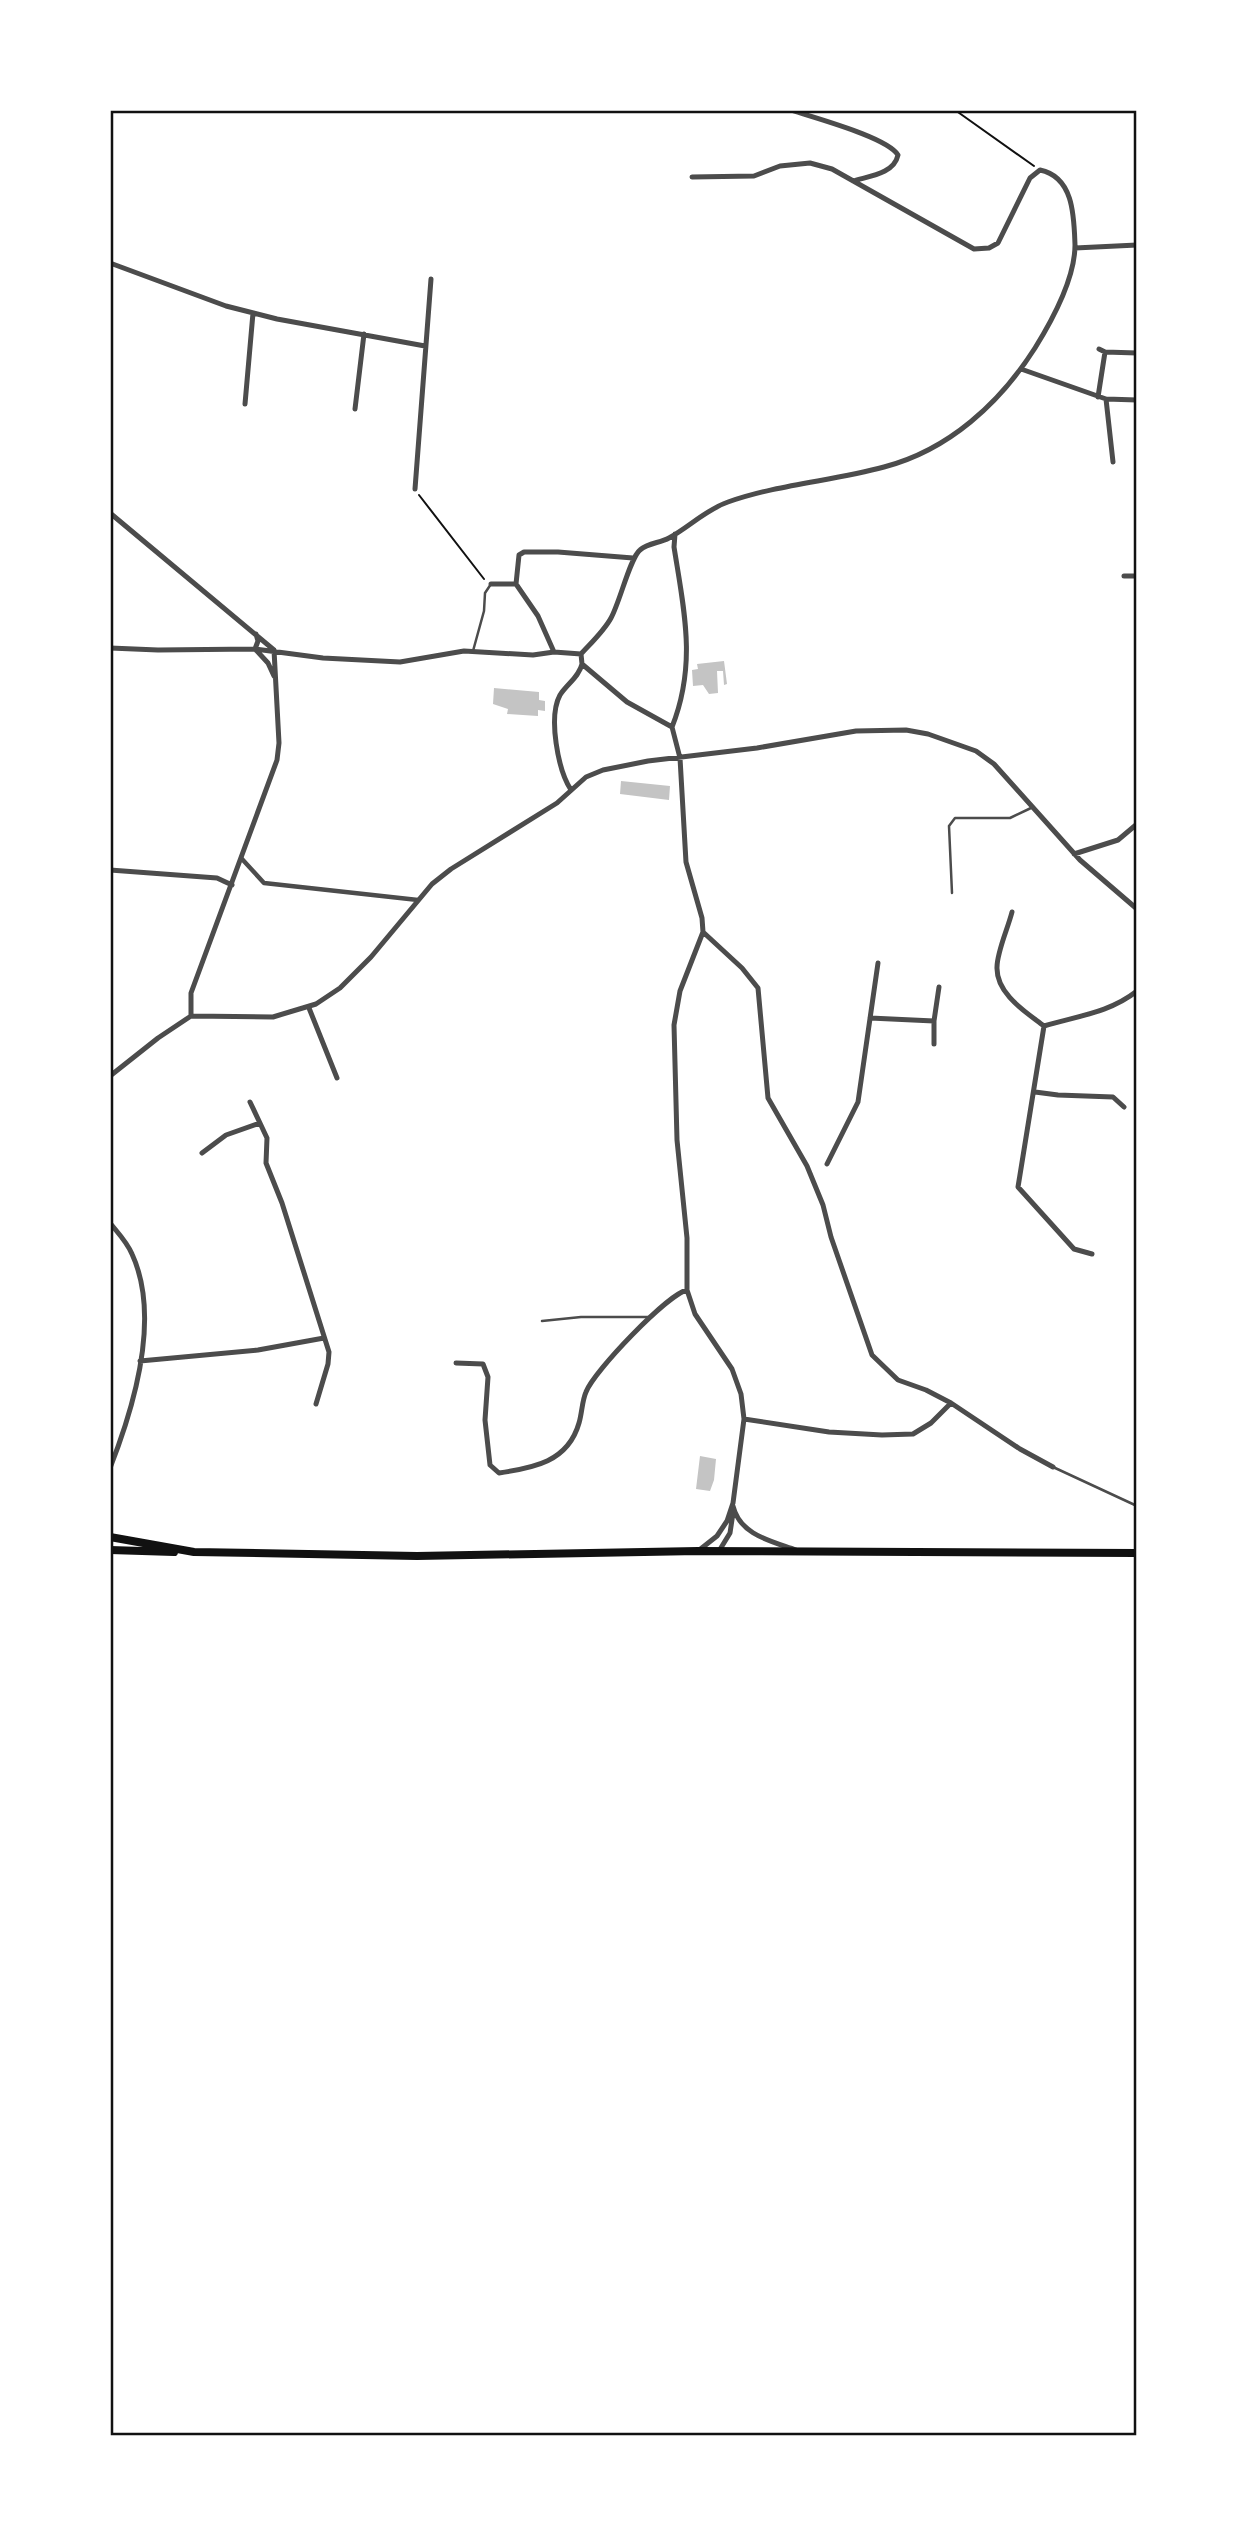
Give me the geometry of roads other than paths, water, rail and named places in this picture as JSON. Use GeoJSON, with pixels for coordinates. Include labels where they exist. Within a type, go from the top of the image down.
{"type":"FeatureCollection","features":[{"type":"Feature","properties":{"kind":"main road"},"geometry":{"type":"LineString","coordinates":[[110,1537],[194,1552]]}},
{"type":"Feature","properties":{"kind":"main road"},"geometry":{"type":"LineString","coordinates":[[110,1550],[416,1556],[698,1551],[1137,1553]]}},
{"type":"Feature","properties":{"kind":"street"},"geometry":{"type":"LineString","coordinates":[[790,110],[894,148],[898,155],[897,162],[887,171],[853,181]]}},
{"type":"Feature","properties":{"kind":"street"},"geometry":{"type":"LineString","coordinates":[[571,790],[561,772],[556,743],[557,704],[561,694],[579,673],[581,654],[611,620],[633,558],[640,549],[675,534],[727,502],[885,467],[913,457],[962,430],[1021,369],[1049,326],[1064,294],[1075,248],[1070,194],[1057,179],[1040,170],[1030,178],[998,243],[989,248],[974,249],[832,169],[810,163],[780,166],[754,176],[692,177]]}},
{"type":"Feature","properties":{"kind":"street"},"geometry":{"type":"LineString","coordinates":[[1075,248],[1137,245]]}},
{"type":"Feature","properties":{"kind":"street"},"geometry":{"type":"LineString","coordinates":[[110,263],[226,306],[425,346]]}},
{"type":"Feature","properties":{"kind":"street"},"geometry":{"type":"LineString","coordinates":[[415,489],[431,279]]}},
{"type":"Feature","properties":{"kind":"street"},"geometry":{"type":"LineString","coordinates":[[245,404],[253,313]]}},
{"type":"Feature","properties":{"kind":"street"},"geometry":{"type":"LineString","coordinates":[[355,409],[364,334]]}},
{"type":"Feature","properties":{"kind":"street"},"geometry":{"type":"LineString","coordinates":[[1098,397],[1102,350],[1137,353]]}},
{"type":"Feature","properties":{"kind":"street"},"geometry":{"type":"LineString","coordinates":[[1021,369],[1098,397],[1137,400]]}},
{"type":"Feature","properties":{"kind":"street"},"geometry":{"type":"LineString","coordinates":[[1107,399],[1113,462]]}},
{"type":"Feature","properties":{"kind":"street"},"geometry":{"type":"LineString","coordinates":[[110,513],[274,650],[279,743],[277,760],[191,993],[191,1016]]}},
{"type":"Feature","properties":{"kind":"street"},"geometry":{"type":"LineString","coordinates":[[675,534],[674,547],[688,633],[687,666],[672,727],[680,758],[686,862],[702,918],[703,932],[680,991],[674,1025],[677,1140],[687,1238],[687,1290],[695,1314],[732,1369],[741,1394],[744,1419],[730,1533],[719,1552]]}},
{"type":"Feature","properties":{"kind":"street"},"geometry":{"type":"LineString","coordinates":[[554,652],[538,617],[516,584],[519,555],[524,552],[633,558]]}},
{"type":"Feature","properties":{"kind":"street"},"geometry":{"type":"LineString","coordinates":[[1124,576],[1137,576]]}},
{"type":"Feature","properties":{"kind":"street"},"geometry":{"type":"LineString","coordinates":[[491,584],[516,584]]}},
{"type":"Feature","properties":{"kind":"street"},"geometry":{"type":"LineString","coordinates":[[255,649],[258,641],[256,634]]}},
{"type":"Feature","properties":{"kind":"street"},"geometry":{"type":"LineString","coordinates":[[110,648],[255,649],[323,658],[400,662],[464,651],[533,655],[554,652],[581,654]]}},
{"type":"Feature","properties":{"kind":"street"},"geometry":{"type":"LineString","coordinates":[[255,649],[268,663],[275,679]]}},
{"type":"Feature","properties":{"kind":"street"},"geometry":{"type":"LineString","coordinates":[[582,664],[627,702],[672,727]]}},
{"type":"Feature","properties":{"kind":"street"},"geometry":{"type":"LineString","coordinates":[[110,1076],[191,1016],[273,1017],[309,1007],[340,988],[371,957],[432,884],[451,869],[558,803],[586,778],[603,770],[648,761],[856,731],[906,730],[928,734],[976,751],[994,764],[1074,854],[1137,909]]}},
{"type":"Feature","properties":{"kind":"street"},"geometry":{"type":"LineString","coordinates":[[1074,854],[1118,840],[1137,824]]}},
{"type":"Feature","properties":{"kind":"street"},"geometry":{"type":"LineString","coordinates":[[1129,833],[1137,839]]}},
{"type":"Feature","properties":{"kind":"street"},"geometry":{"type":"LineString","coordinates":[[242,859],[264,883],[418,901]]}},
{"type":"Feature","properties":{"kind":"street"},"geometry":{"type":"LineString","coordinates":[[110,870],[217,878],[232,885]]}},
{"type":"Feature","properties":{"kind":"street"},"geometry":{"type":"LineString","coordinates":[[1012,912],[997,968],[1003,988],[1012,1000],[1044,1027]]}},
{"type":"Feature","properties":{"kind":"street"},"geometry":{"type":"LineString","coordinates":[[703,932],[742,968],[758,988],[768,1098],[807,1167],[872,1355],[898,1380],[951,1403],[1020,1449],[1053,1466]]}},
{"type":"Feature","properties":{"kind":"street"},"geometry":{"type":"LineString","coordinates":[[827,1164],[858,1102],[878,963]]}},
{"type":"Feature","properties":{"kind":"street"},"geometry":{"type":"LineString","coordinates":[[934,1044],[939,987]]}},
{"type":"Feature","properties":{"kind":"street"},"geometry":{"type":"LineString","coordinates":[[1044,1027],[1100,1013],[1137,991]]}},
{"type":"Feature","properties":{"kind":"street"},"geometry":{"type":"LineString","coordinates":[[309,1007],[337,1078]]}},
{"type":"Feature","properties":{"kind":"street"},"geometry":{"type":"LineString","coordinates":[[870,1018],[934,1021]]}},
{"type":"Feature","properties":{"kind":"street"},"geometry":{"type":"LineString","coordinates":[[1044,1027],[1018,1187],[1074,1249],[1091,1254]]}},
{"type":"Feature","properties":{"kind":"street"},"geometry":{"type":"LineString","coordinates":[[1035,1092],[1113,1097],[1124,1107]]}},
{"type":"Feature","properties":{"kind":"street"},"geometry":{"type":"LineString","coordinates":[[250,1102],[267,1138],[266,1163],[282,1203],[329,1352],[316,1404]]}},
{"type":"Feature","properties":{"kind":"street"},"geometry":{"type":"LineString","coordinates":[[202,1153],[226,1135],[260,1123]]}},
{"type":"Feature","properties":{"kind":"street"},"geometry":{"type":"LineString","coordinates":[[110,1223],[131,1252],[142,1285],[145,1318],[140,1361],[127,1424],[110,1468]]}},
{"type":"Feature","properties":{"kind":"street"},"geometry":{"type":"LineString","coordinates":[[456,1363],[482,1364],[488,1377],[485,1420],[490,1465],[499,1473],[534,1468],[555,1458],[572,1441],[579,1425],[586,1391],[598,1374],[650,1317],[678,1292],[687,1290]]}},
{"type":"Feature","properties":{"kind":"street"},"geometry":{"type":"LineString","coordinates":[[140,1361],[258,1350],[324,1338]]}},
{"type":"Feature","properties":{"kind":"street"},"geometry":{"type":"LineString","coordinates":[[744,1419],[829,1432],[913,1434],[931,1423],[951,1403]]}},
{"type":"Feature","properties":{"kind":"street"},"geometry":{"type":"LineString","coordinates":[[698,1551],[724,1528],[733,1505]]}},
{"type":"Feature","properties":{"kind":"street"},"geometry":{"type":"LineString","coordinates":[[733,1505],[740,1523],[750,1531],[802,1552]]}},
{"type":"Feature","properties":{"kind":"lane"},"geometry":{"type":"LineString","coordinates":[[473,651],[484,611],[485,593],[491,584]]}},
{"type":"Feature","properties":{"kind":"lane"},"geometry":{"type":"LineString","coordinates":[[952,893],[949,826],[955,818],[1010,818],[1031,808]]}},
{"type":"Feature","properties":{"kind":"lane"},"geometry":{"type":"LineString","coordinates":[[542,1321],[581,1317],[650,1317]]}},
{"type":"Feature","properties":{"kind":"lane"},"geometry":{"type":"LineString","coordinates":[[1053,1466],[1137,1506]]}}]}
